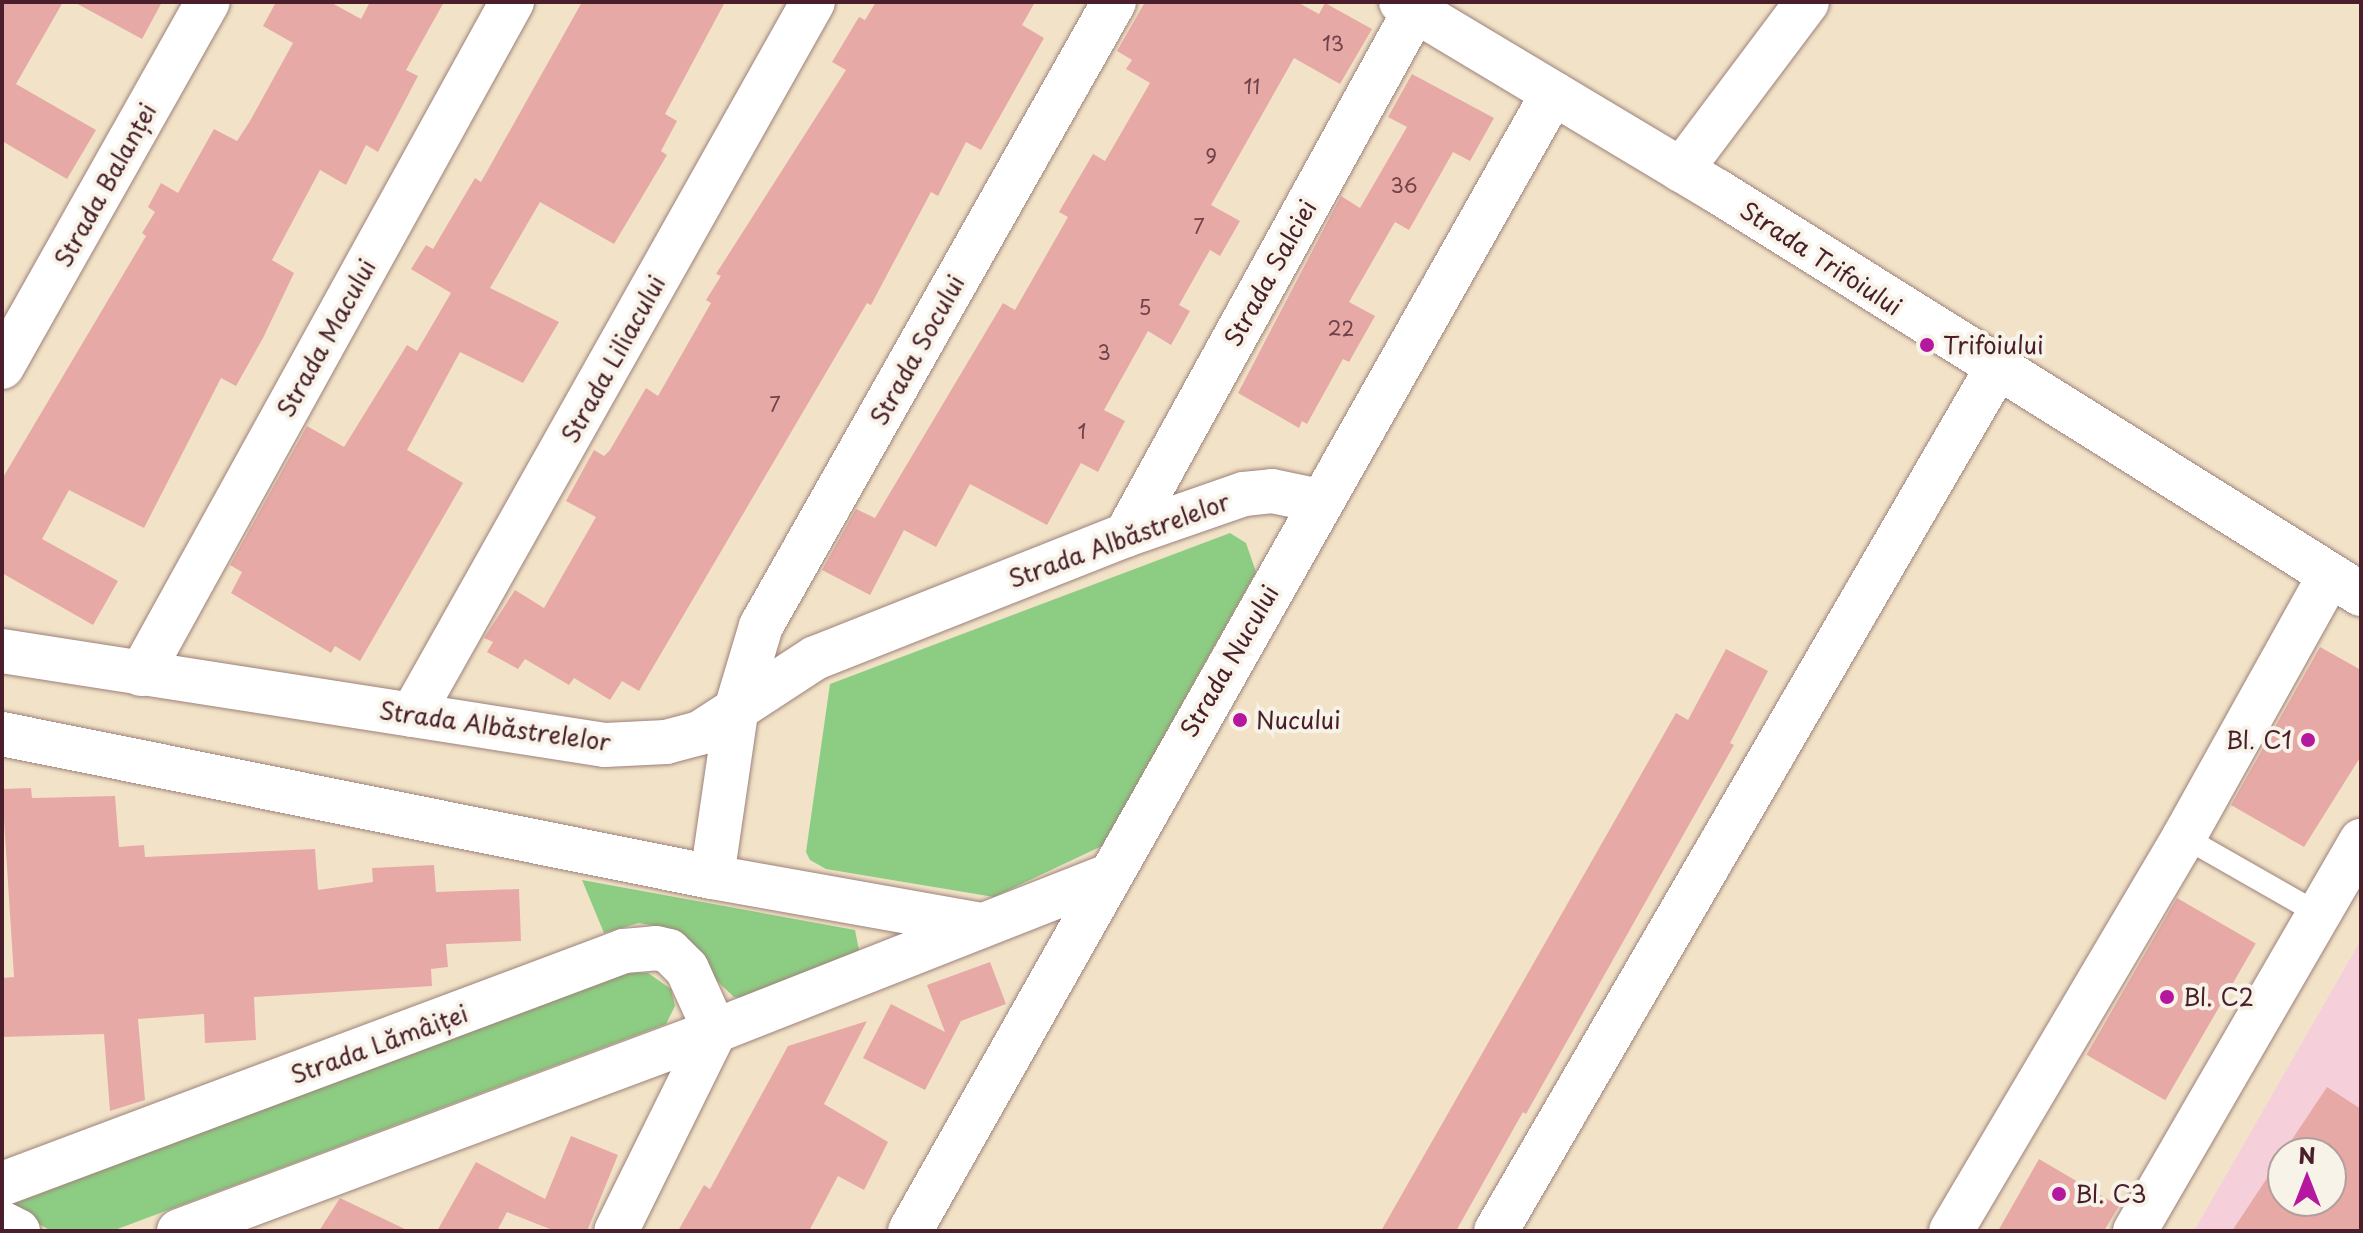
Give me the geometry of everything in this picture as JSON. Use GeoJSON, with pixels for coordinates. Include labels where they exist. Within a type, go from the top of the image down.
{"type":"FeatureCollection","features":[{"type":"Feature","properties":{"kind":"street","name":"Strada Balanței"},"geometry":{"type":"LineString","coordinates":[[2,367],[208,2]]}},
{"type":"Feature","properties":{"kind":"street","name":"Strada Macului"},"geometry":{"type":"LineString","coordinates":[[141,674],[512,2]]}},
{"type":"Feature","properties":{"kind":"street","name":"Strada Liliacului"},"geometry":{"type":"LineString","coordinates":[[412,715],[813,2]]}},
{"type":"Feature","properties":{"kind":"street","name":"Strada Socului"},"geometry":{"type":"LineString","coordinates":[[712,877],[737,706],[761,626],[1114,2]]}},
{"type":"Feature","properties":{"kind":"street"},"geometry":{"type":"LineString","coordinates":[[1681,170],[1807,2]]}},
{"type":"Feature","properties":{"kind":"street","name":"Strada Trifoiului"},"geometry":{"type":"LineString","coordinates":[[1408,6],[1681,170],[1996,370],[2345,584]]}},
{"type":"Feature","properties":{"kind":"street","name":"Strada Salciei"},"geometry":{"type":"LineString","coordinates":[[1126,535],[1408,6]]}},
{"type":"Feature","properties":{"kind":"street","name":"Strada Nucului"},"geometry":{"type":"LineString","coordinates":[[910,1231],[1106,877],[1553,93]]}},
{"type":"Feature","properties":{"kind":"street"},"geometry":{"type":"LineString","coordinates":[[1496,1231],[1996,370]]}},
{"type":"Feature","properties":{"kind":"street","name":"Strada Albăstrelelor"},"geometry":{"type":"LineString","coordinates":[[2,651],[605,745],[666,742],[700,733],[737,706],[815,658],[1126,535],[1244,494],[1272,491],[1320,501]]}},
{"type":"Feature","properties":{"kind":"street"},"geometry":{"type":"LineString","coordinates":[[1951,1231],[2184,837],[2345,584]]}},
{"type":"Feature","properties":{"kind":"street"},"geometry":{"type":"LineString","coordinates":[[2,734],[712,877],[982,925]]}},
{"type":"Feature","properties":{"kind":"street"},"geometry":{"type":"LineString","coordinates":[[2135,1231],[2361,841]]}},
{"type":"Feature","properties":{"kind":"street"},"geometry":{"type":"LineString","coordinates":[[179,1231],[715,1031],[1106,877]]}},
{"type":"Feature","properties":{"kind":"street","name":"Strada Lămâiței"},"geometry":{"type":"LineString","coordinates":[[2,1184],[624,951],[656,948],[679,959],[715,1031]]}},
{"type":"Feature","properties":{"kind":"street"},"geometry":{"type":"LineString","coordinates":[[616,1231],[715,1031]]}},
{"type":"Feature","properties":{"kind":"street"},"geometry":{"type":"LineString","coordinates":[[2,1223],[18,1231]]}},
{"type":"Feature","properties":{"kind":"lane"},"geometry":{"type":"LineString","coordinates":[[2184,837],[2319,914]]}},
{"type":"Feature","properties":{"kind":"shaded area"},"geometry":{"type":"Polygon","coordinates":[[[2361,940],[2361,1231],[2194,1231],[2361,940]]]}},
{"type":"Feature","properties":{"kind":"green space"},"geometry":{"type":"Polygon","coordinates":[[[1230,533],[1246,543],[1256,572],[1102,846],[994,897],[826,869],[810,860],[806,852],[830,684],[1230,533]]]}},
{"type":"Feature","properties":{"kind":"green space"},"geometry":{"type":"Polygon","coordinates":[[[582,880],[855,930],[859,950],[853,958],[746,999],[734,997],[660,927],[639,923],[604,933],[582,880]]]}},
{"type":"Feature","properties":{"kind":"green space"},"geometry":{"type":"Polygon","coordinates":[[[623,972],[648,973],[671,989],[675,1006],[666,1024],[112,1231],[51,1231],[8,1206],[623,972]]]}},
{"type":"Feature","properties":{"kind":"building"},"geometry":{"type":"Polygon","coordinates":[[[2,2],[63,2],[16,84],[96,130],[67,179],[2,141],[2,2]]]}},
{"type":"Feature","properties":{"kind":"building"},"geometry":{"type":"Polygon","coordinates":[[[74,2],[162,2],[142,39],[74,2]]]}},
{"type":"Feature","properties":{"kind":"building"},"geometry":{"type":"Polygon","coordinates":[[[276,2],[330,2],[361,19],[370,2],[444,2],[406,70],[418,76],[378,152],[366,145],[346,185],[320,170],[272,260],[294,273],[263,338],[236,386],[221,378],[144,528],[69,490],[42,539],[118,581],[93,625],[2,573],[2,479],[146,236],[142,233],[155,212],[148,207],[161,183],[178,193],[214,129],[237,141],[250,121],[293,43],[263,26],[276,2]]]}},
{"type":"Feature","properties":{"kind":"building"},"geometry":{"type":"Polygon","coordinates":[[[582,2],[725,2],[665,114],[677,121],[661,151],[667,155],[614,244],[540,202],[490,288],[559,322],[523,383],[460,352],[407,450],[463,483],[360,661],[335,646],[331,653],[231,593],[242,572],[230,565],[307,426],[344,447],[407,345],[417,351],[451,293],[411,269],[426,245],[433,249],[475,178],[481,182],[582,2]]]}},
{"type":"Feature","properties":{"kind":"building"},"geometry":{"type":"Polygon","coordinates":[[[876,2],[1035,2],[1022,25],[1044,38],[981,150],[966,142],[938,196],[931,192],[871,305],[867,303],[639,691],[622,681],[610,700],[574,678],[569,685],[525,659],[518,669],[487,652],[493,642],[484,638],[515,590],[544,608],[596,517],[566,501],[594,450],[604,456],[610,450],[646,388],[658,396],[711,303],[706,300],[721,276],[716,274],[846,70],[832,62],[859,17],[865,20],[876,2]]]}},
{"type":"Feature","properties":{"kind":"building"},"geometry":{"type":"Polygon","coordinates":[[[1145,2],[1297,2],[1319,14],[1325,3],[1372,29],[1340,84],[1294,58],[1211,205],[1240,221],[1220,256],[1210,250],[1179,305],[1190,311],[1171,345],[1148,331],[1104,410],[1125,421],[1098,472],[1081,463],[1047,525],[970,484],[936,547],[904,530],[870,595],[822,570],[856,509],[875,518],[1003,303],[1015,310],[1068,217],[1059,212],[1093,154],[1105,161],[1150,83],[1126,69],[1132,60],[1117,51],[1145,2]]]}},
{"type":"Feature","properties":{"kind":"building"},"geometry":{"type":"Polygon","coordinates":[[[1412,74],[1494,118],[1470,161],[1453,152],[1409,230],[1395,222],[1349,302],[1375,316],[1349,362],[1343,359],[1307,424],[1302,421],[1299,428],[1238,393],[1341,196],[1360,208],[1407,127],[1388,117],[1412,74]]]}},
{"type":"Feature","properties":{"kind":"building","name":"Bl. C1"},"geometry":{"type":"Polygon","coordinates":[[[2320,647],[2361,670],[2361,756],[2304,847],[2231,805],[2320,647]]]}},
{"type":"Feature","properties":{"kind":"building"},"geometry":{"type":"Polygon","coordinates":[[[1726,649],[1768,671],[1730,743],[1734,745],[1526,1114],[1523,1112],[1456,1231],[1381,1231],[1676,713],[1688,720],[1726,649]]]}},
{"type":"Feature","properties":{"kind":"building"},"geometry":{"type":"Polygon","coordinates":[[[31,788],[32,798],[115,796],[119,847],[144,845],[145,857],[315,849],[318,890],[373,882],[372,868],[434,865],[436,892],[519,889],[521,941],[446,944],[448,967],[431,969],[432,986],[254,997],[256,1040],[205,1043],[204,1014],[138,1019],[145,1100],[110,1111],[104,1034],[2,1037],[2,978],[14,977],[2,789],[31,788]]]}},
{"type":"Feature","properties":{"kind":"building","name":"Bl. C2"},"geometry":{"type":"Polygon","coordinates":[[[2177,898],[2256,944],[2165,1100],[2086,1055],[2177,898]]]}},
{"type":"Feature","properties":{"kind":"building"},"geometry":{"type":"Polygon","coordinates":[[[990,962],[1006,1004],[961,1021],[925,1090],[863,1058],[891,1004],[945,1032],[927,985],[990,962]]]}},
{"type":"Feature","properties":{"kind":"building"},"geometry":{"type":"Polygon","coordinates":[[[867,1021],[824,1104],[888,1142],[864,1190],[838,1176],[809,1231],[678,1231],[704,1185],[710,1189],[788,1046],[867,1021]]]}},
{"type":"Feature","properties":{"kind":"building"},"geometry":{"type":"Polygon","coordinates":[[[2327,1087],[2361,1109],[2361,1231],[2232,1231],[2267,1178],[2267,1217],[2347,1217],[2347,1137],[2294,1137],[2327,1087]]]}},
{"type":"Feature","properties":{"kind":"building"},"geometry":{"type":"Polygon","coordinates":[[[571,1136],[618,1155],[587,1231],[555,1231],[507,1212],[497,1231],[437,1231],[476,1162],[545,1199],[571,1136]]]}},
{"type":"Feature","properties":{"kind":"building","name":"Bl. C3"},"geometry":{"type":"Polygon","coordinates":[[[2039,1159],[2119,1206],[2104,1231],[1998,1231],[2039,1159]]]}},
{"type":"Feature","properties":{"kind":"building"},"geometry":{"type":"Polygon","coordinates":[[[340,1198],[409,1231],[319,1231],[340,1198]]]}},
{"type":"Feature","properties":{"kind":"place","name":"Trifoiului"},"geometry":{"type":"Point","coordinates":[1927,345]}},
{"type":"Feature","properties":{"kind":"place","name":"Nucului"},"geometry":{"type":"Point","coordinates":[1240,720]}},
{"type":"Feature","properties":{"kind":"place","name":"Bl. C1"},"geometry":{"type":"Point","coordinates":[2308,740]}},
{"type":"Feature","properties":{"kind":"place","name":"Bl. C2"},"geometry":{"type":"Point","coordinates":[2167,997]}},
{"type":"Feature","properties":{"kind":"place","name":"Bl. C3"},"geometry":{"type":"Point","coordinates":[2059,1194]}}]}
